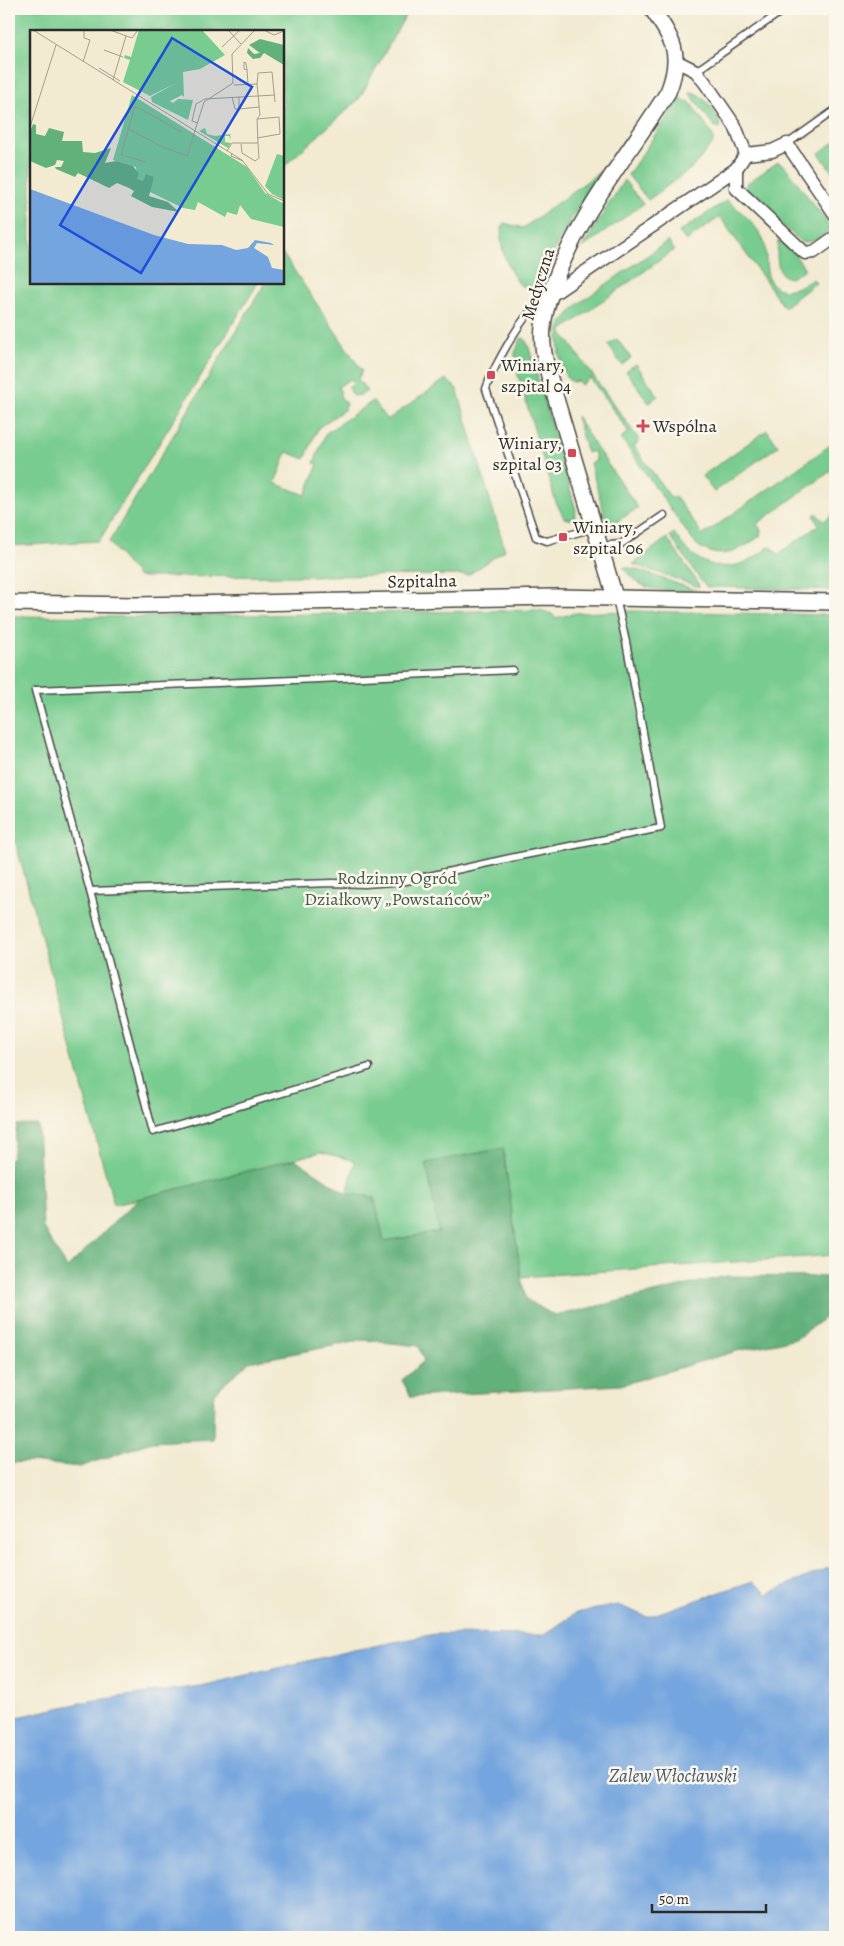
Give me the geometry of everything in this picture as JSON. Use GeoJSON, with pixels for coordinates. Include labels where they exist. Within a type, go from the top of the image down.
{"type":"FeatureCollection","features":[{"type":"Feature","properties":{"kind":"street","name":"Medyczna"},"geometry":{"type":"LineString","coordinates":[[615,597],[544,357],[543,325],[550,296],[570,245],[590,210],[668,92],[673,81],[676,61],[673,43],[652,9]]}},
{"type":"Feature","properties":{"kind":"street"},"geometry":{"type":"LineString","coordinates":[[676,61],[696,71],[735,126],[746,154]]}},
{"type":"Feature","properties":{"kind":"street"},"geometry":{"type":"LineString","coordinates":[[550,296],[736,169],[746,154],[772,150],[786,144],[835,214]]}},
{"type":"Feature","properties":{"kind":"street"},"geometry":{"type":"LineString","coordinates":[[736,169],[736,188],[805,253],[814,252],[835,237]]}},
{"type":"Feature","properties":{"kind":"street","name":"Szpitalna"},"geometry":{"type":"LineString","coordinates":[[9,602],[137,605],[615,597],[835,602]]}},
{"type":"Feature","properties":{"kind":"lane"},"geometry":{"type":"LineString","coordinates":[[696,71],[786,9]]}},
{"type":"Feature","properties":{"kind":"lane"},"geometry":{"type":"LineString","coordinates":[[786,144],[835,110]]}},
{"type":"Feature","properties":{"kind":"lane"},"geometry":{"type":"LineString","coordinates":[[550,296],[532,309],[491,375],[486,389],[536,537],[548,541],[594,528]]}},
{"type":"Feature","properties":{"kind":"lane"},"geometry":{"type":"LineString","coordinates":[[600,546],[621,544],[664,515]]}},
{"type":"Feature","properties":{"kind":"lane"},"geometry":{"type":"LineString","coordinates":[[90,891],[332,883],[366,884],[406,881],[661,828],[628,651],[615,597]]}},
{"type":"Feature","properties":{"kind":"lane"},"geometry":{"type":"LineString","coordinates":[[368,1067],[152,1132],[90,891],[35,690],[514,670]]}},
{"type":"Feature","properties":{"kind":"green space"},"geometry":{"type":"Polygon","coordinates":[[[9,9],[409,9],[359,99],[284,166],[284,30],[30,30],[30,284],[257,284],[99,541],[9,546],[9,9]]]}},
{"type":"Feature","properties":{"kind":"green space"},"geometry":{"type":"Polygon","coordinates":[[[689,92],[700,96],[710,105],[721,129],[714,126],[689,92]]]}},
{"type":"Feature","properties":{"kind":"green space"},"geometry":{"type":"Polygon","coordinates":[[[679,99],[690,102],[713,136],[713,143],[692,168],[648,200],[628,175],[679,99]]]}},
{"type":"Feature","properties":{"kind":"green space"},"geometry":{"type":"Polygon","coordinates":[[[835,142],[835,176],[819,153],[835,142]]]}},
{"type":"Feature","properties":{"kind":"green space"},"geometry":{"type":"Polygon","coordinates":[[[778,162],[785,166],[831,228],[818,239],[810,242],[801,242],[746,192],[746,184],[778,162]]]}},
{"type":"Feature","properties":{"kind":"green space"},"geometry":{"type":"Polygon","coordinates":[[[601,171],[560,238],[539,286],[531,288],[520,285],[511,272],[504,255],[501,238],[504,223],[523,228],[601,171]]]}},
{"type":"Feature","properties":{"kind":"green space"},"geometry":{"type":"Polygon","coordinates":[[[624,180],[643,204],[581,249],[624,180]]]}},
{"type":"Feature","properties":{"kind":"green space"},"geometry":{"type":"Polygon","coordinates":[[[727,200],[751,221],[762,237],[769,280],[774,286],[786,290],[800,286],[813,279],[816,283],[784,307],[720,217],[686,241],[679,232],[727,200]]]}},
{"type":"Feature","properties":{"kind":"green space"},"geometry":{"type":"Polygon","coordinates":[[[778,240],[793,252],[805,269],[791,278],[786,277],[779,269],[777,257],[778,240]]]}},
{"type":"Feature","properties":{"kind":"green space"},"geometry":{"type":"Polygon","coordinates":[[[668,241],[674,250],[561,331],[640,441],[634,446],[671,498],[675,496],[703,535],[835,442],[835,468],[757,524],[761,530],[760,536],[744,547],[727,553],[710,552],[693,541],[621,438],[629,432],[590,378],[581,385],[578,381],[572,382],[566,377],[559,354],[558,336],[563,321],[578,304],[668,241]]]}},
{"type":"Feature","properties":{"kind":"green space"},"geometry":{"type":"Polygon","coordinates":[[[284,255],[362,371],[358,379],[367,391],[361,395],[354,396],[348,388],[354,384],[350,379],[338,387],[341,393],[339,394],[346,404],[345,409],[318,428],[305,459],[287,452],[275,483],[306,495],[318,464],[314,463],[326,433],[373,401],[387,420],[446,379],[457,389],[505,550],[468,575],[138,577],[109,542],[264,284],[284,284],[284,255]]]}},
{"type":"Feature","properties":{"kind":"green space"},"geometry":{"type":"Polygon","coordinates":[[[521,338],[525,339],[529,348],[576,510],[574,520],[564,518],[555,500],[516,368],[515,353],[521,338]]]}},
{"type":"Feature","properties":{"kind":"green space"},"geometry":{"type":"Polygon","coordinates":[[[617,339],[631,358],[622,365],[608,345],[617,339]]]}},
{"type":"Feature","properties":{"kind":"green space"},"geometry":{"type":"Polygon","coordinates":[[[636,364],[658,396],[649,403],[626,371],[636,364]]]}},
{"type":"Feature","properties":{"kind":"green space"},"geometry":{"type":"Polygon","coordinates":[[[576,416],[638,508],[610,526],[606,520],[590,463],[596,461],[594,451],[587,453],[576,416]]]}},
{"type":"Feature","properties":{"kind":"green space"},"geometry":{"type":"Polygon","coordinates":[[[767,430],[778,446],[714,492],[702,476],[767,430]]]}},
{"type":"Feature","properties":{"kind":"green space"},"geometry":{"type":"Polygon","coordinates":[[[816,513],[824,521],[835,513],[835,590],[707,587],[670,536],[674,533],[688,550],[705,562],[724,567],[735,566],[746,562],[769,547],[773,548],[778,554],[819,525],[814,516],[816,513]]]}},
{"type":"Feature","properties":{"kind":"green space"},"geometry":{"type":"Polygon","coordinates":[[[667,538],[698,583],[699,587],[633,564],[667,538]]]}},
{"type":"Feature","properties":{"kind":"green space"},"geometry":{"type":"Polygon","coordinates":[[[624,567],[698,591],[647,587],[630,576],[624,567]]]}},
{"type":"Feature","properties":{"kind":"green space","name":"Rodzinny Ogród Działkowy „Powstańców”"},"geometry":{"type":"Polygon","coordinates":[[[540,610],[552,614],[555,618],[576,613],[630,611],[835,615],[835,1255],[521,1277],[503,1148],[439,1232],[384,1241],[374,1197],[347,1194],[355,1161],[321,1152],[114,1205],[9,818],[9,616],[144,617],[540,610]]]}},
{"type":"Feature","properties":{"kind":"green space"},"geometry":{"type":"Polygon","coordinates":[[[17,1125],[38,1125],[43,1228],[67,1268],[138,1199],[295,1159],[347,1194],[374,1197],[384,1241],[439,1232],[426,1163],[503,1148],[521,1277],[526,1299],[555,1316],[726,1276],[835,1277],[835,1310],[796,1339],[737,1351],[621,1385],[411,1397],[402,1380],[424,1361],[418,1346],[364,1340],[249,1362],[214,1393],[213,1439],[151,1442],[80,1467],[30,1462],[9,1463],[9,1160],[12,1157],[17,1125]]]}},
{"type":"Feature","properties":{"kind":"water","name":"Zalew Włocławski"},"geometry":{"type":"Polygon","coordinates":[[[835,1565],[835,1937],[9,1937],[9,1719],[90,1701],[201,1686],[354,1650],[435,1634],[544,1635],[576,1613],[618,1605],[647,1617],[753,1581],[767,1594],[835,1565]]]}},
{"type":"Feature","properties":{"kind":"place","name":"Winiary, szpital 04"},"geometry":{"type":"Point","coordinates":[491,375]}},
{"type":"Feature","properties":{"kind":"place","name":"Wspólna"},"geometry":{"type":"Point","coordinates":[643,426]}},
{"type":"Feature","properties":{"kind":"place","name":"Winiary, szpital 03"},"geometry":{"type":"Point","coordinates":[572,453]}},
{"type":"Feature","properties":{"kind":"place","name":"Winiary, szpital 06"},"geometry":{"type":"Point","coordinates":[563,537]}}]}
